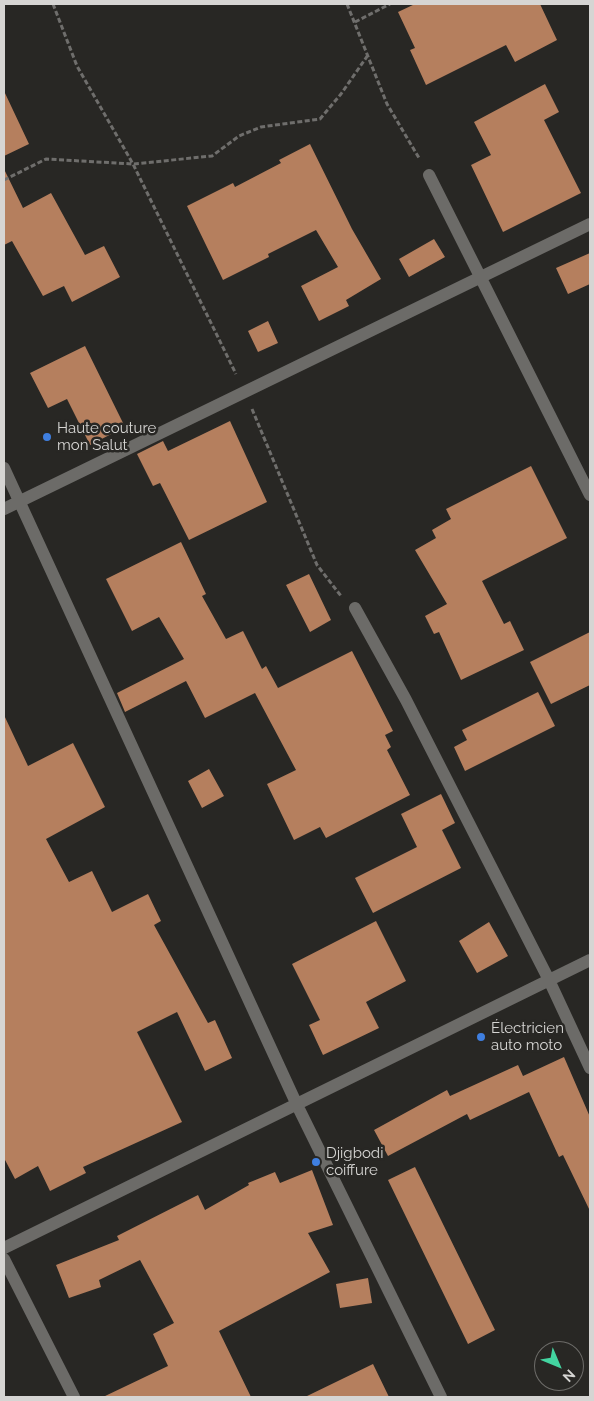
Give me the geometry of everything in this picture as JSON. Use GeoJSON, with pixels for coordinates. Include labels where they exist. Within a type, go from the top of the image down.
{"type":"FeatureCollection","features":[{"type":"Feature","properties":{"kind":"street"},"geometry":{"type":"LineString","coordinates":[[430,175],[590,495]]}},
{"type":"Feature","properties":{"kind":"street"},"geometry":{"type":"LineString","coordinates":[[4,509],[590,224]]}},
{"type":"Feature","properties":{"kind":"street"},"geometry":{"type":"LineString","coordinates":[[4,468],[297,1105],[441,1397]]}},
{"type":"Feature","properties":{"kind":"street"},"geometry":{"type":"LineString","coordinates":[[355,608],[406,700],[549,980],[590,1068]]}},
{"type":"Feature","properties":{"kind":"street"},"geometry":{"type":"LineString","coordinates":[[4,1248],[590,960]]}},
{"type":"Feature","properties":{"kind":"street"},"geometry":{"type":"LineString","coordinates":[[4,1259],[74,1397]]}},
{"type":"Feature","properties":{"kind":"path"},"geometry":{"type":"LineString","coordinates":[[53,4],[77,66],[133,164],[245,392],[290,504],[317,564],[336,592],[355,608]]}},
{"type":"Feature","properties":{"kind":"path"},"geometry":{"type":"LineString","coordinates":[[347,4],[356,22],[387,104],[430,175]]}},
{"type":"Feature","properties":{"kind":"path"},"geometry":{"type":"LineString","coordinates":[[356,22],[390,4]]}},
{"type":"Feature","properties":{"kind":"path"},"geometry":{"type":"LineString","coordinates":[[4,180],[46,159],[133,164],[212,156],[239,136],[261,127],[320,119],[341,94],[368,55]]}},
{"type":"Feature","properties":{"kind":"building"},"geometry":{"type":"Polygon","coordinates":[[[415,4],[540,4],[557,40],[515,62],[506,45],[426,85],[410,50],[415,48],[398,12],[415,4]]]}},
{"type":"Feature","properties":{"kind":"building"},"geometry":{"type":"Polygon","coordinates":[[[545,84],[559,112],[544,120],[581,193],[503,232],[471,165],[491,155],[474,122],[545,84]]]}},
{"type":"Feature","properties":{"kind":"building"},"geometry":{"type":"Polygon","coordinates":[[[4,91],[29,144],[4,156],[4,91]]]}},
{"type":"Feature","properties":{"kind":"building"},"geometry":{"type":"Polygon","coordinates":[[[310,144],[352,229],[381,279],[346,300],[349,306],[319,321],[301,286],[338,267],[316,230],[268,254],[269,257],[223,280],[187,206],[233,183],[235,187],[281,163],[279,160],[310,144]]]}},
{"type":"Feature","properties":{"kind":"building"},"geometry":{"type":"Polygon","coordinates":[[[4,169],[23,208],[51,193],[85,255],[104,246],[120,277],[72,302],[64,286],[43,296],[12,241],[4,245],[4,169]]]}},
{"type":"Feature","properties":{"kind":"building"},"geometry":{"type":"Polygon","coordinates":[[[434,239],[445,257],[409,277],[399,259],[434,239]]]}},
{"type":"Feature","properties":{"kind":"building"},"geometry":{"type":"Polygon","coordinates":[[[590,253],[590,284],[568,294],[556,268],[590,253]]]}},
{"type":"Feature","properties":{"kind":"building"},"geometry":{"type":"Polygon","coordinates":[[[268,321],[278,343],[258,352],[248,331],[268,321]]]}},
{"type":"Feature","properties":{"kind":"building"},"geometry":{"type":"Polygon","coordinates":[[[85,346],[125,427],[90,445],[67,399],[48,408],[30,373],[85,346]]]}},
{"type":"Feature","properties":{"kind":"building"},"geometry":{"type":"Polygon","coordinates":[[[230,421],[267,502],[189,540],[160,483],[153,486],[137,454],[163,441],[168,451],[230,421]]]}},
{"type":"Feature","properties":{"kind":"building"},"geometry":{"type":"Polygon","coordinates":[[[531,466],[567,538],[482,581],[504,624],[510,621],[524,650],[461,680],[439,632],[434,634],[425,616],[447,604],[415,550],[436,538],[432,530],[451,519],[446,509],[531,466]]]}},
{"type":"Feature","properties":{"kind":"building"},"geometry":{"type":"Polygon","coordinates":[[[181,542],[206,594],[202,596],[226,639],[243,631],[262,669],[266,666],[278,688],[352,651],[393,731],[385,735],[391,747],[387,750],[410,795],[326,838],[320,827],[294,840],[267,784],[296,770],[255,693],[205,718],[186,681],[125,712],[117,693],[184,659],[159,617],[132,631],[106,579],[181,542]]]}},
{"type":"Feature","properties":{"kind":"building"},"geometry":{"type":"Polygon","coordinates":[[[309,574],[331,620],[310,632],[286,585],[309,574]]]}},
{"type":"Feature","properties":{"kind":"building"},"geometry":{"type":"Polygon","coordinates":[[[590,632],[590,685],[551,704],[530,662],[590,632]]]}},
{"type":"Feature","properties":{"kind":"building"},"geometry":{"type":"Polygon","coordinates":[[[538,692],[555,726],[465,771],[454,747],[467,740],[462,730],[538,692]]]}},
{"type":"Feature","properties":{"kind":"building"},"geometry":{"type":"Polygon","coordinates":[[[4,715],[28,766],[73,743],[105,807],[46,839],[69,882],[92,871],[112,912],[148,894],[161,921],[154,925],[208,1023],[215,1020],[232,1058],[205,1071],[177,1012],[137,1032],[182,1122],[83,1167],[86,1173],[50,1191],[38,1166],[15,1179],[4,1158],[4,715]]]}},
{"type":"Feature","properties":{"kind":"building"},"geometry":{"type":"Polygon","coordinates":[[[209,769],[224,796],[202,808],[188,781],[209,769]]]}},
{"type":"Feature","properties":{"kind":"building"},"geometry":{"type":"Polygon","coordinates":[[[441,794],[455,823],[442,830],[461,868],[373,913],[355,878],[417,847],[401,814],[441,794]]]}},
{"type":"Feature","properties":{"kind":"building"},"geometry":{"type":"Polygon","coordinates":[[[376,921],[406,981],[366,1002],[379,1028],[323,1055],[309,1025],[320,1020],[292,964],[376,921]]]}},
{"type":"Feature","properties":{"kind":"building"},"geometry":{"type":"Polygon","coordinates":[[[489,922],[508,956],[477,973],[459,941],[489,922]]]}},
{"type":"Feature","properties":{"kind":"building"},"geometry":{"type":"Polygon","coordinates":[[[564,1057],[590,1117],[590,1211],[563,1155],[559,1157],[529,1092],[470,1120],[467,1114],[388,1156],[374,1130],[447,1090],[450,1096],[518,1065],[523,1076],[564,1057]]]}},
{"type":"Feature","properties":{"kind":"building"},"geometry":{"type":"Polygon","coordinates":[[[415,1167],[495,1330],[468,1344],[388,1180],[415,1167]]]}},
{"type":"Feature","properties":{"kind":"building"},"geometry":{"type":"Polygon","coordinates":[[[312,1170],[333,1225],[308,1233],[330,1272],[219,1331],[251,1397],[103,1397],[168,1366],[153,1334],[174,1323],[140,1260],[99,1280],[101,1287],[69,1298],[56,1265],[119,1240],[117,1236],[198,1195],[205,1210],[249,1185],[248,1183],[275,1172],[280,1183],[312,1170]]]}},
{"type":"Feature","properties":{"kind":"building"},"geometry":{"type":"Polygon","coordinates":[[[368,1278],[372,1303],[340,1308],[336,1284],[368,1278]]]}},
{"type":"Feature","properties":{"kind":"building"},"geometry":{"type":"Polygon","coordinates":[[[373,1364],[389,1397],[305,1397],[373,1364]]]}},
{"type":"Feature","properties":{"kind":"place","name":"Haute couture mon Salut"},"geometry":{"type":"Point","coordinates":[47,437]}},
{"type":"Feature","properties":{"kind":"place","name":"Électricien auto moto"},"geometry":{"type":"Point","coordinates":[481,1037]}},
{"type":"Feature","properties":{"kind":"place","name":"Djigbodi coiffure"},"geometry":{"type":"Point","coordinates":[316,1162]}}]}
